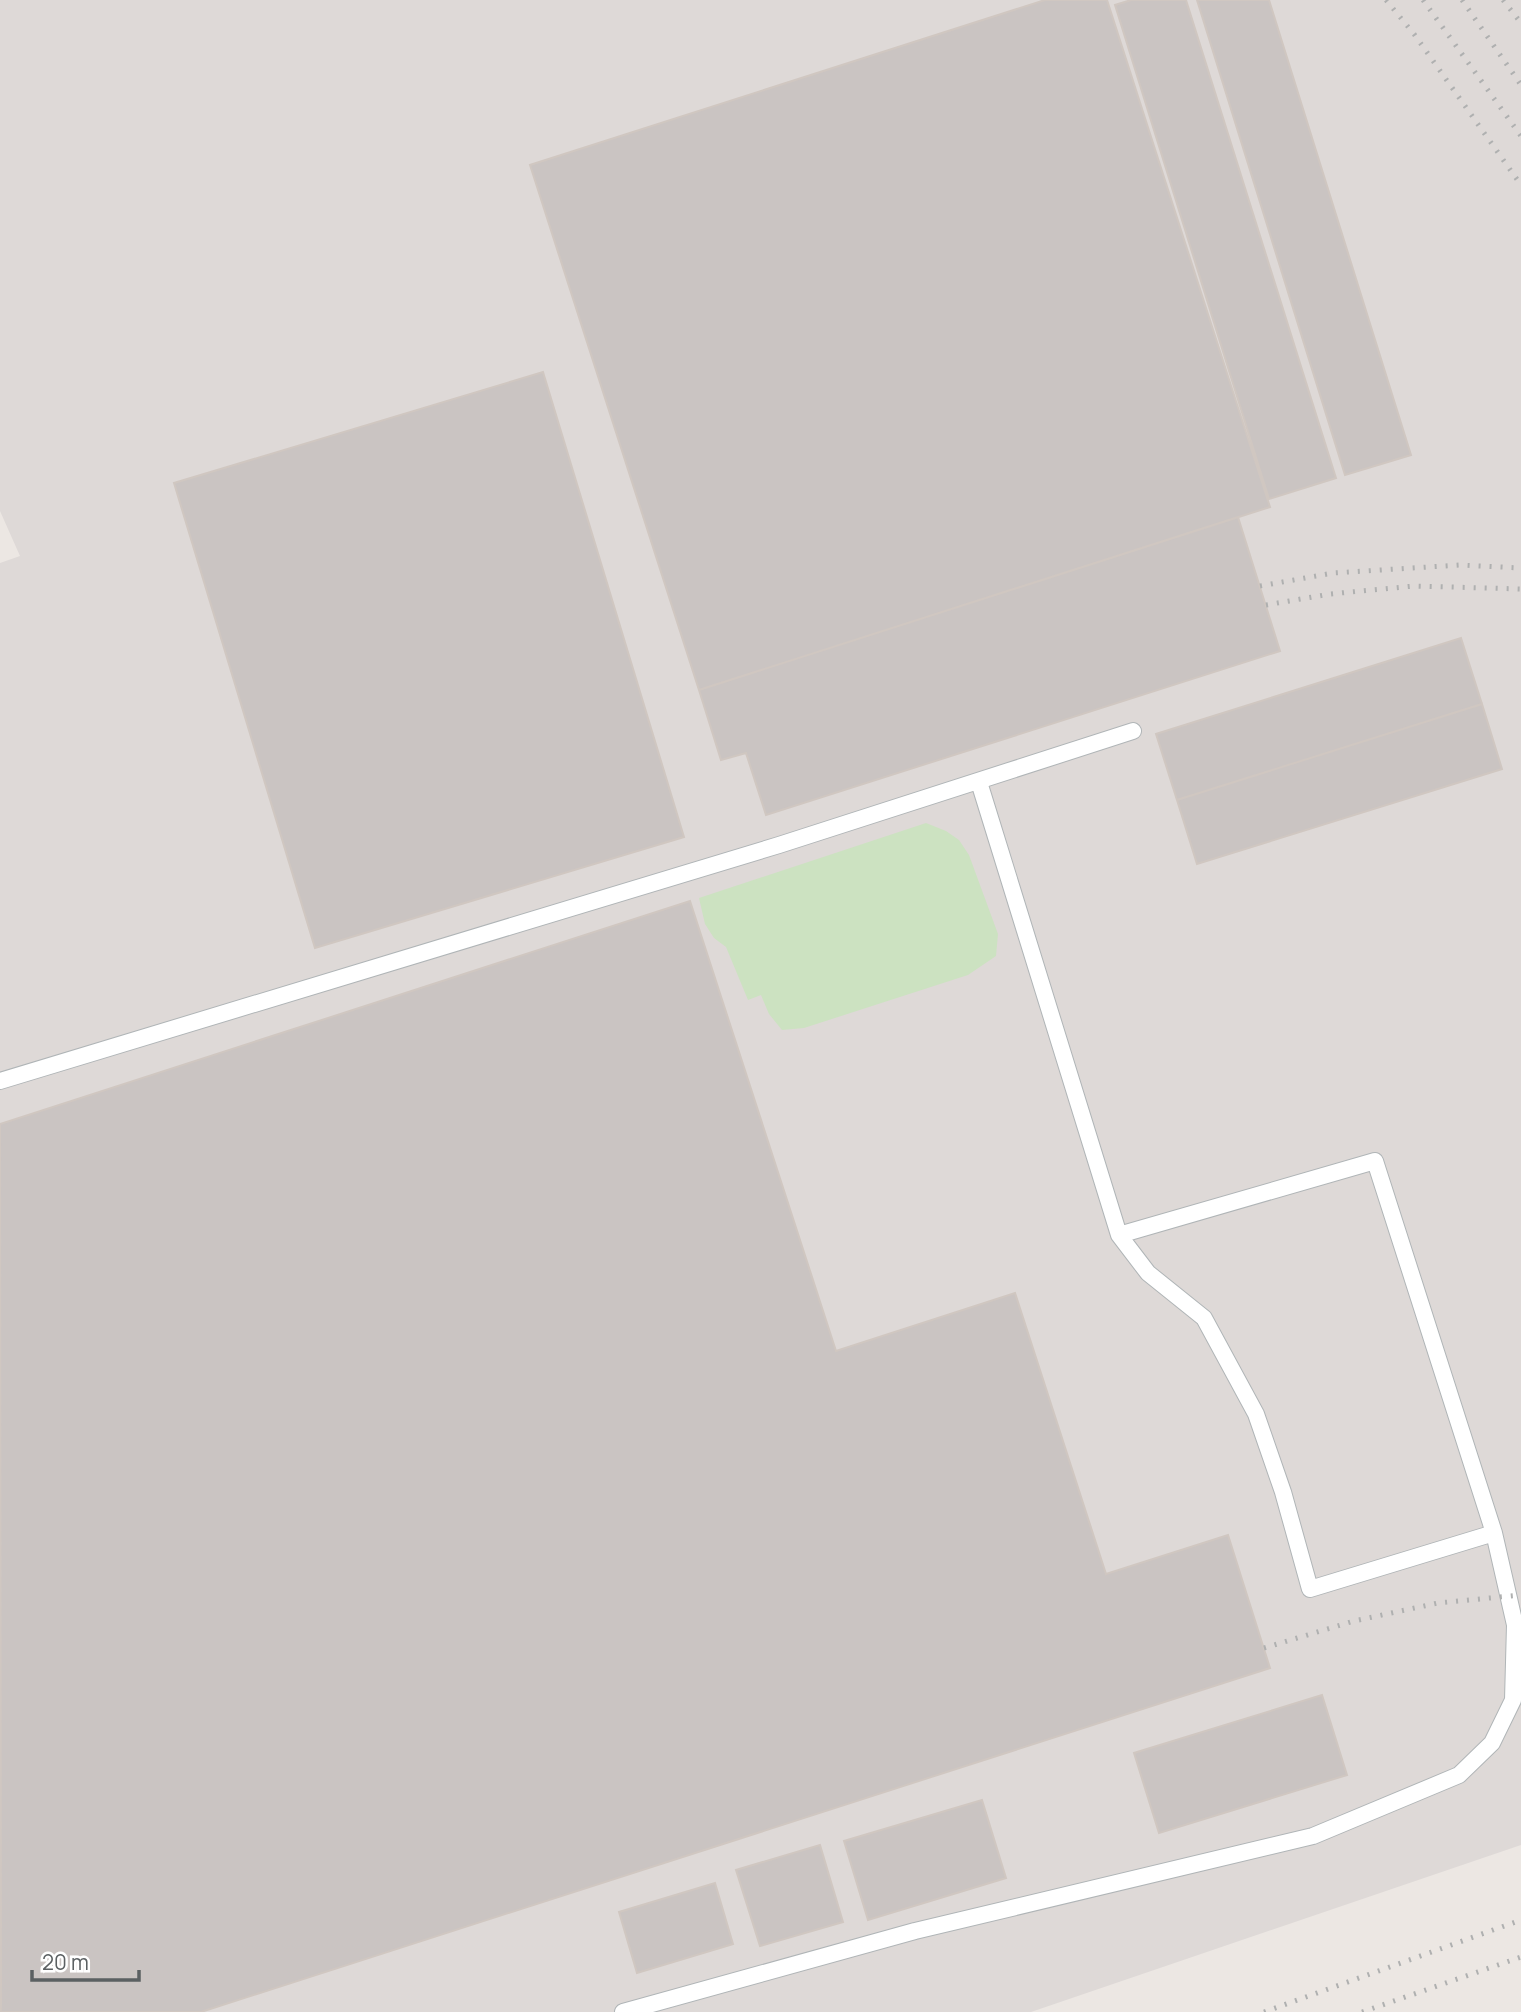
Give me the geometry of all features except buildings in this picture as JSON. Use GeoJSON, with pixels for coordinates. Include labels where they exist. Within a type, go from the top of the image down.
{"type":"FeatureCollection","features":[{"type":"Feature","properties":{"kind":"lane"},"geometry":{"type":"LineString","coordinates":[[0,1081],[979,782],[1133,731]]}},
{"type":"Feature","properties":{"kind":"lane"},"geometry":{"type":"LineString","coordinates":[[979,782],[1119,1235],[1148,1273],[1203,1318],[1256,1414],[1283,1492],[1310,1589],[1494,1533]]}},
{"type":"Feature","properties":{"kind":"lane"},"geometry":{"type":"LineString","coordinates":[[623,2012],[915,1931],[1313,1836],[1459,1774],[1492,1743],[1513,1700],[1515,1625],[1494,1533],[1375,1161],[1119,1235]]}},
{"type":"Feature","properties":{"kind":"shaded area"},"geometry":{"type":"Polygon","coordinates":[[[0,0],[1521,0],[1521,1845],[1031,2012],[0,2012],[0,563],[20,556],[0,511],[0,0]]]}},
{"type":"Feature","properties":{"kind":"green space"},"geometry":{"type":"Polygon","coordinates":[[[926,823],[959,840],[969,855],[998,934],[996,956],[968,975],[804,1028],[782,1030],[769,1014],[761,995],[748,1000],[726,947],[714,938],[705,924],[699,898],[926,823]]]}},
{"type":"Feature","properties":{"kind":"railway"},"geometry":{"type":"LineString","coordinates":[[1386,0],[1414,34],[1521,185]]}},
{"type":"Feature","properties":{"kind":"railway"},"geometry":{"type":"LineString","coordinates":[[1423,0],[1521,136]]}},
{"type":"Feature","properties":{"kind":"railway"},"geometry":{"type":"LineString","coordinates":[[1462,0],[1521,85]]}},
{"type":"Feature","properties":{"kind":"railway"},"geometry":{"type":"LineString","coordinates":[[1503,0],[1521,23]]}},
{"type":"Feature","properties":{"kind":"railway"},"geometry":{"type":"LineString","coordinates":[[1260,586],[1333,573],[1460,565],[1521,568]]}},
{"type":"Feature","properties":{"kind":"railway"},"geometry":{"type":"LineString","coordinates":[[1266,605],[1330,594],[1414,586],[1521,589]]}},
{"type":"Feature","properties":{"kind":"railway"},"geometry":{"type":"LineString","coordinates":[[1264,1648],[1354,1621],[1438,1603],[1521,1595]]}},
{"type":"Feature","properties":{"kind":"railway"},"geometry":{"type":"LineString","coordinates":[[1264,2012],[1521,1920]]}},
{"type":"Feature","properties":{"kind":"railway"},"geometry":{"type":"LineString","coordinates":[[1362,2012],[1521,1957]]}}]}
